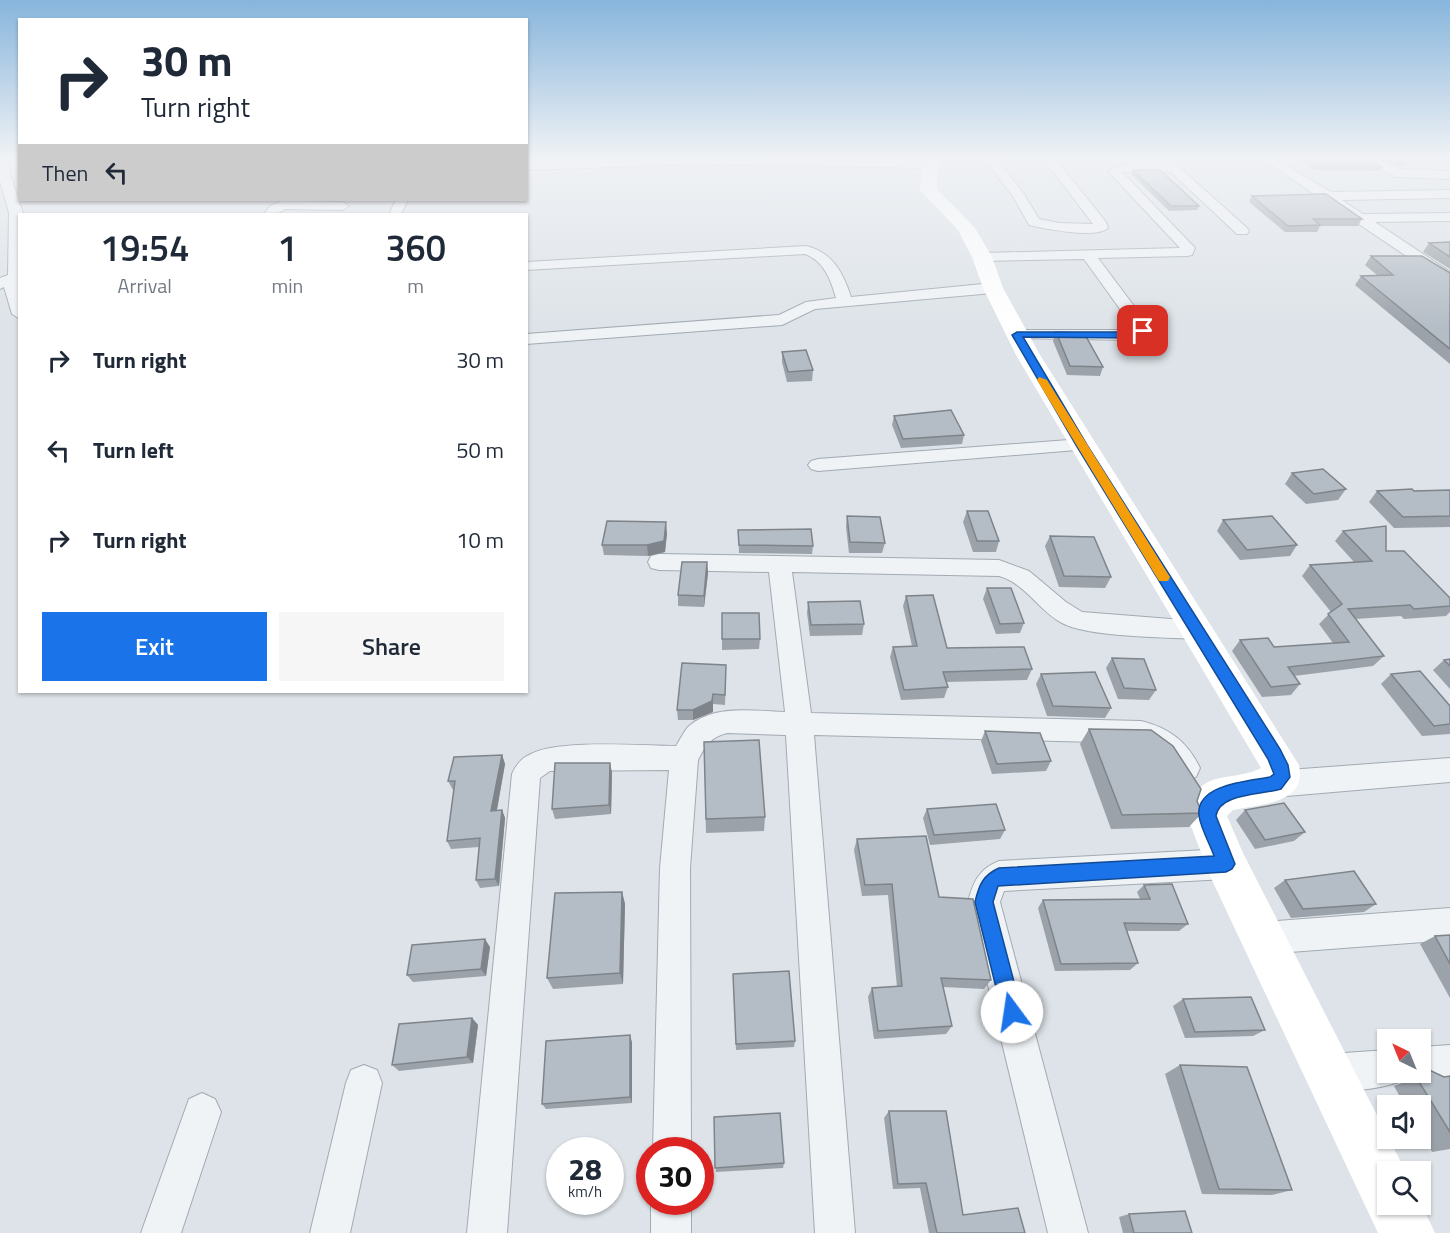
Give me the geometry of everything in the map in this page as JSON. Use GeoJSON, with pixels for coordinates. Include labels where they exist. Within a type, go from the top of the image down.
{"type":"FeatureCollection","features":[{"type":"Feature","properties":{"kind":"street"},"geometry":{"type":"LineString","coordinates":[[17,215],[16,272],[5,282],[17,298]]}},
{"type":"Feature","properties":{"kind":"street"},"geometry":{"type":"LineString","coordinates":[[954,215],[962,222],[1017,335],[1082,445],[1280,765],[1282,777],[1275,784]]}},
{"type":"Feature","properties":{"kind":"street"},"geometry":{"type":"LineString","coordinates":[[1030,215],[1034,222],[1060,227],[1101,228],[1093,215]]}},
{"type":"Feature","properties":{"kind":"street"},"geometry":{"type":"LineString","coordinates":[[528,339],[782,320],[812,305],[845,301],[1088,255],[1182,253],[1188,250],[1156,215]]}},
{"type":"Feature","properties":{"kind":"street"},"geometry":{"type":"LineString","coordinates":[[1224,215],[1242,231]]}},
{"type":"Feature","properties":{"kind":"street"},"geometry":{"type":"LineString","coordinates":[[1354,215],[1450,279]]}},
{"type":"Feature","properties":{"kind":"street"},"geometry":{"type":"LineString","coordinates":[[1359,218],[1450,217]]}},
{"type":"Feature","properties":{"kind":"street"},"geometry":{"type":"LineString","coordinates":[[1399,246],[1430,244]]}},
{"type":"Feature","properties":{"kind":"street"},"geometry":{"type":"LineString","coordinates":[[528,266],[806,250],[820,254],[827,260],[845,301]]}},
{"type":"Feature","properties":{"kind":"street"},"geometry":{"type":"LineString","coordinates":[[1017,335],[1133,335],[1142,333],[1143,329],[1088,255]]}},
{"type":"Feature","properties":{"kind":"street"},"geometry":{"type":"LineString","coordinates":[[818,465],[1082,445]]}},
{"type":"Feature","properties":{"kind":"street"},"geometry":{"type":"LineString","coordinates":[[659,562],[1008,569],[1025,580],[1064,614],[1079,621],[1196,630]]}},
{"type":"Feature","properties":{"kind":"street"},"geometry":{"type":"LineString","coordinates":[[780,565],[799,722],[836,1233]]}},
{"type":"Feature","properties":{"kind":"street"},"geometry":{"type":"LineString","coordinates":[[672,1137],[675,867],[684,758],[697,735],[710,726],[727,722],[799,722],[1148,734],[1166,741],[1176,752],[1209,806]]}},
{"type":"Feature","properties":{"kind":"street"},"geometry":{"type":"LineString","coordinates":[[487,1233],[526,774],[533,765],[555,758],[684,758]]}},
{"type":"Feature","properties":{"kind":"street"},"geometry":{"type":"LineString","coordinates":[[1377,1170],[1226,864],[1207,816],[1209,806],[1222,794],[1275,784],[1450,770]]}},
{"type":"Feature","properties":{"kind":"street"},"geometry":{"type":"LineString","coordinates":[[1068,1233],[984,902],[987,890],[992,880],[999,876],[1226,864]]}},
{"type":"Feature","properties":{"kind":"street"},"geometry":{"type":"LineString","coordinates":[[1264,938],[1450,924]]}},
{"type":"Feature","properties":{"kind":"street"},"geometry":{"type":"LineString","coordinates":[[1431,1064],[1450,1063]]}},
{"type":"Feature","properties":{"kind":"street"},"geometry":{"type":"LineString","coordinates":[[1329,1072],[1377,1069]]}},
{"type":"Feature","properties":{"kind":"street"},"geometry":{"type":"LineString","coordinates":[[330,1233],[364,1083]]}},
{"type":"Feature","properties":{"kind":"street"},"geometry":{"type":"LineString","coordinates":[[161,1233],[202,1112]]}},
{"type":"Feature","properties":{"kind":"street"},"geometry":{"type":"LineString","coordinates":[[671,1233],[672,1215]]}},
{"type":"Feature","properties":{"kind":"street"},"geometry":{"type":"LineString","coordinates":[[1398,1215],[1407,1233]]}},
{"type":"Feature","properties":{"kind":"building"},"geometry":{"type":"Polygon","coordinates":[[[1274,215],[1356,215],[1362,219],[1313,219],[1320,225],[1288,226],[1274,215]]]}},
{"type":"Feature","properties":{"kind":"building"},"geometry":{"type":"Polygon","coordinates":[[[1450,242],[1450,257],[1429,243],[1450,242]]]}},
{"type":"Feature","properties":{"kind":"building"},"geometry":{"type":"Polygon","coordinates":[[[1371,256],[1422,256],[1450,273],[1450,349],[1361,276],[1393,275],[1371,256]]]}},
{"type":"Feature","properties":{"kind":"building"},"geometry":{"type":"Polygon","coordinates":[[[1056,332],[1084,333],[1103,367],[1070,366],[1056,332]]]}},
{"type":"Feature","properties":{"kind":"building"},"geometry":{"type":"Polygon","coordinates":[[[806,350],[813,370],[788,372],[782,352],[806,350]]]}},
{"type":"Feature","properties":{"kind":"building"},"geometry":{"type":"Polygon","coordinates":[[[951,410],[964,435],[903,439],[894,416],[951,410]]]}},
{"type":"Feature","properties":{"kind":"building"},"geometry":{"type":"Polygon","coordinates":[[[1323,469],[1346,489],[1314,494],[1292,473],[1323,469]]]}},
{"type":"Feature","properties":{"kind":"building"},"geometry":{"type":"Polygon","coordinates":[[[1412,489],[1414,491],[1450,490],[1450,516],[1403,517],[1377,491],[1412,489]]]}},
{"type":"Feature","properties":{"kind":"building"},"geometry":{"type":"Polygon","coordinates":[[[967,511],[988,511],[999,541],[977,541],[967,511]]]}},
{"type":"Feature","properties":{"kind":"building"},"geometry":{"type":"Polygon","coordinates":[[[847,516],[880,517],[885,543],[850,542],[847,516]]]}},
{"type":"Feature","properties":{"kind":"building"},"geometry":{"type":"Polygon","coordinates":[[[1272,516],[1297,545],[1247,550],[1223,520],[1272,516]]]}},
{"type":"Feature","properties":{"kind":"building"},"geometry":{"type":"Polygon","coordinates":[[[607,521],[666,522],[664,541],[647,545],[602,545],[607,521]]]}},
{"type":"Feature","properties":{"kind":"building"},"geometry":{"type":"Polygon","coordinates":[[[1386,526],[1386,551],[1404,551],[1450,598],[1450,606],[1414,609],[1410,605],[1348,609],[1384,656],[1288,667],[1300,684],[1271,687],[1240,640],[1268,638],[1274,647],[1349,642],[1328,614],[1342,604],[1310,565],[1372,561],[1343,531],[1386,526]]]}},
{"type":"Feature","properties":{"kind":"building"},"geometry":{"type":"Polygon","coordinates":[[[811,529],[813,546],[739,545],[738,530],[811,529]]]}},
{"type":"Feature","properties":{"kind":"building"},"geometry":{"type":"Polygon","coordinates":[[[1050,536],[1094,537],[1111,577],[1064,576],[1050,536]]]}},
{"type":"Feature","properties":{"kind":"building"},"geometry":{"type":"Polygon","coordinates":[[[682,562],[707,562],[704,596],[678,595],[682,562]]]}},
{"type":"Feature","properties":{"kind":"building"},"geometry":{"type":"Polygon","coordinates":[[[987,588],[1011,588],[1024,623],[1000,624],[987,588]]]}},
{"type":"Feature","properties":{"kind":"building"},"geometry":{"type":"Polygon","coordinates":[[[933,595],[947,648],[1024,647],[1032,669],[943,672],[948,687],[904,690],[893,647],[917,646],[906,596],[933,595]]]}},
{"type":"Feature","properties":{"kind":"building"},"geometry":{"type":"Polygon","coordinates":[[[860,601],[864,624],[811,625],[808,602],[860,601]]]}},
{"type":"Feature","properties":{"kind":"building"},"geometry":{"type":"Polygon","coordinates":[[[722,613],[759,613],[760,639],[722,639],[722,613]]]}},
{"type":"Feature","properties":{"kind":"building"},"geometry":{"type":"Polygon","coordinates":[[[1112,658],[1144,659],[1156,690],[1124,688],[1112,658]]]}},
{"type":"Feature","properties":{"kind":"building"},"geometry":{"type":"Polygon","coordinates":[[[682,663],[726,665],[725,695],[713,694],[712,701],[693,710],[677,710],[682,663]]]}},
{"type":"Feature","properties":{"kind":"building"},"geometry":{"type":"Polygon","coordinates":[[[1420,671],[1450,706],[1450,724],[1434,726],[1391,674],[1420,671]]]}},
{"type":"Feature","properties":{"kind":"building"},"geometry":{"type":"Polygon","coordinates":[[[1095,672],[1111,708],[1053,706],[1041,674],[1095,672]]]}},
{"type":"Feature","properties":{"kind":"building"},"geometry":{"type":"Polygon","coordinates":[[[1089,729],[1151,730],[1173,746],[1201,789],[1197,801],[1202,813],[1122,815],[1089,729]]]}},
{"type":"Feature","properties":{"kind":"building"},"geometry":{"type":"Polygon","coordinates":[[[985,731],[1040,733],[1051,761],[997,764],[985,731]]]}},
{"type":"Feature","properties":{"kind":"building"},"geometry":{"type":"Polygon","coordinates":[[[759,740],[765,817],[706,819],[704,742],[759,740]]]}},
{"type":"Feature","properties":{"kind":"building"},"geometry":{"type":"Polygon","coordinates":[[[502,755],[491,811],[502,810],[495,879],[476,880],[480,838],[447,841],[455,781],[448,781],[454,757],[502,755]]]}},
{"type":"Feature","properties":{"kind":"building"},"geometry":{"type":"Polygon","coordinates":[[[555,763],[610,763],[609,805],[552,809],[555,763]]]}},
{"type":"Feature","properties":{"kind":"building"},"geometry":{"type":"Polygon","coordinates":[[[1284,803],[1305,832],[1265,840],[1245,810],[1284,803]]]}},
{"type":"Feature","properties":{"kind":"building"},"geometry":{"type":"Polygon","coordinates":[[[996,804],[1005,830],[934,835],[927,809],[996,804]]]}},
{"type":"Feature","properties":{"kind":"building"},"geometry":{"type":"Polygon","coordinates":[[[926,836],[939,897],[973,899],[991,980],[941,978],[952,1026],[878,1031],[872,988],[902,986],[892,884],[865,885],[857,839],[926,836]]]}},
{"type":"Feature","properties":{"kind":"building"},"geometry":{"type":"Polygon","coordinates":[[[1354,871],[1376,904],[1303,909],[1285,880],[1354,871]]]}},
{"type":"Feature","properties":{"kind":"building"},"geometry":{"type":"Polygon","coordinates":[[[1172,884],[1188,924],[1124,923],[1138,963],[1061,964],[1043,900],[1150,899],[1144,885],[1172,884]]]}},
{"type":"Feature","properties":{"kind":"building"},"geometry":{"type":"Polygon","coordinates":[[[622,892],[620,973],[547,978],[555,893],[622,892]]]}},
{"type":"Feature","properties":{"kind":"building"},"geometry":{"type":"Polygon","coordinates":[[[1450,935],[1450,964],[1435,936],[1450,935]]]}},
{"type":"Feature","properties":{"kind":"building"},"geometry":{"type":"Polygon","coordinates":[[[485,939],[481,969],[407,975],[412,945],[485,939]]]}},
{"type":"Feature","properties":{"kind":"building"},"geometry":{"type":"Polygon","coordinates":[[[789,971],[795,1041],[736,1044],[733,974],[789,971]]]}},
{"type":"Feature","properties":{"kind":"building"},"geometry":{"type":"Polygon","coordinates":[[[1251,997],[1265,1030],[1195,1032],[1183,999],[1251,997]]]}},
{"type":"Feature","properties":{"kind":"building"},"geometry":{"type":"Polygon","coordinates":[[[472,1018],[467,1057],[392,1065],[399,1024],[472,1018]]]}},
{"type":"Feature","properties":{"kind":"building"},"geometry":{"type":"Polygon","coordinates":[[[630,1035],[630,1097],[542,1104],[546,1041],[630,1035]]]}},
{"type":"Feature","properties":{"kind":"building"},"geometry":{"type":"Polygon","coordinates":[[[1180,1065],[1247,1067],[1292,1190],[1219,1189],[1180,1065]]]}},
{"type":"Feature","properties":{"kind":"building"},"geometry":{"type":"Polygon","coordinates":[[[1431,1071],[1444,1077],[1450,1076],[1450,1132],[1431,1101],[1431,1095],[1427,1095],[1420,1083],[1431,1083],[1431,1071]]]}},
{"type":"Feature","properties":{"kind":"building"},"geometry":{"type":"Polygon","coordinates":[[[889,1111],[946,1111],[963,1215],[1018,1208],[1025,1233],[937,1233],[926,1183],[898,1184],[889,1111]]]}},
{"type":"Feature","properties":{"kind":"building"},"geometry":{"type":"Polygon","coordinates":[[[780,1113],[784,1163],[715,1168],[714,1117],[780,1113]]]}},
{"type":"Feature","properties":{"kind":"building"},"geometry":{"type":"Polygon","coordinates":[[[1185,1211],[1192,1233],[1134,1233],[1129,1214],[1185,1211]]]}},
{"type":"Feature","properties":{"kind":"slow traffic"},"geometry":{"type":"LineString","coordinates":[[1042,380],[1163,577]]}},
{"type":"Feature","properties":{"kind":"route"},"geometry":{"type":"LineString","coordinates":[[1012,1012],[984,902],[992,880],[999,876],[1226,864],[1207,816],[1209,806],[1222,794],[1275,784],[1282,777],[1280,765],[1274,754],[1082,445],[1017,335],[1133,335],[1143,331]]}}]}
